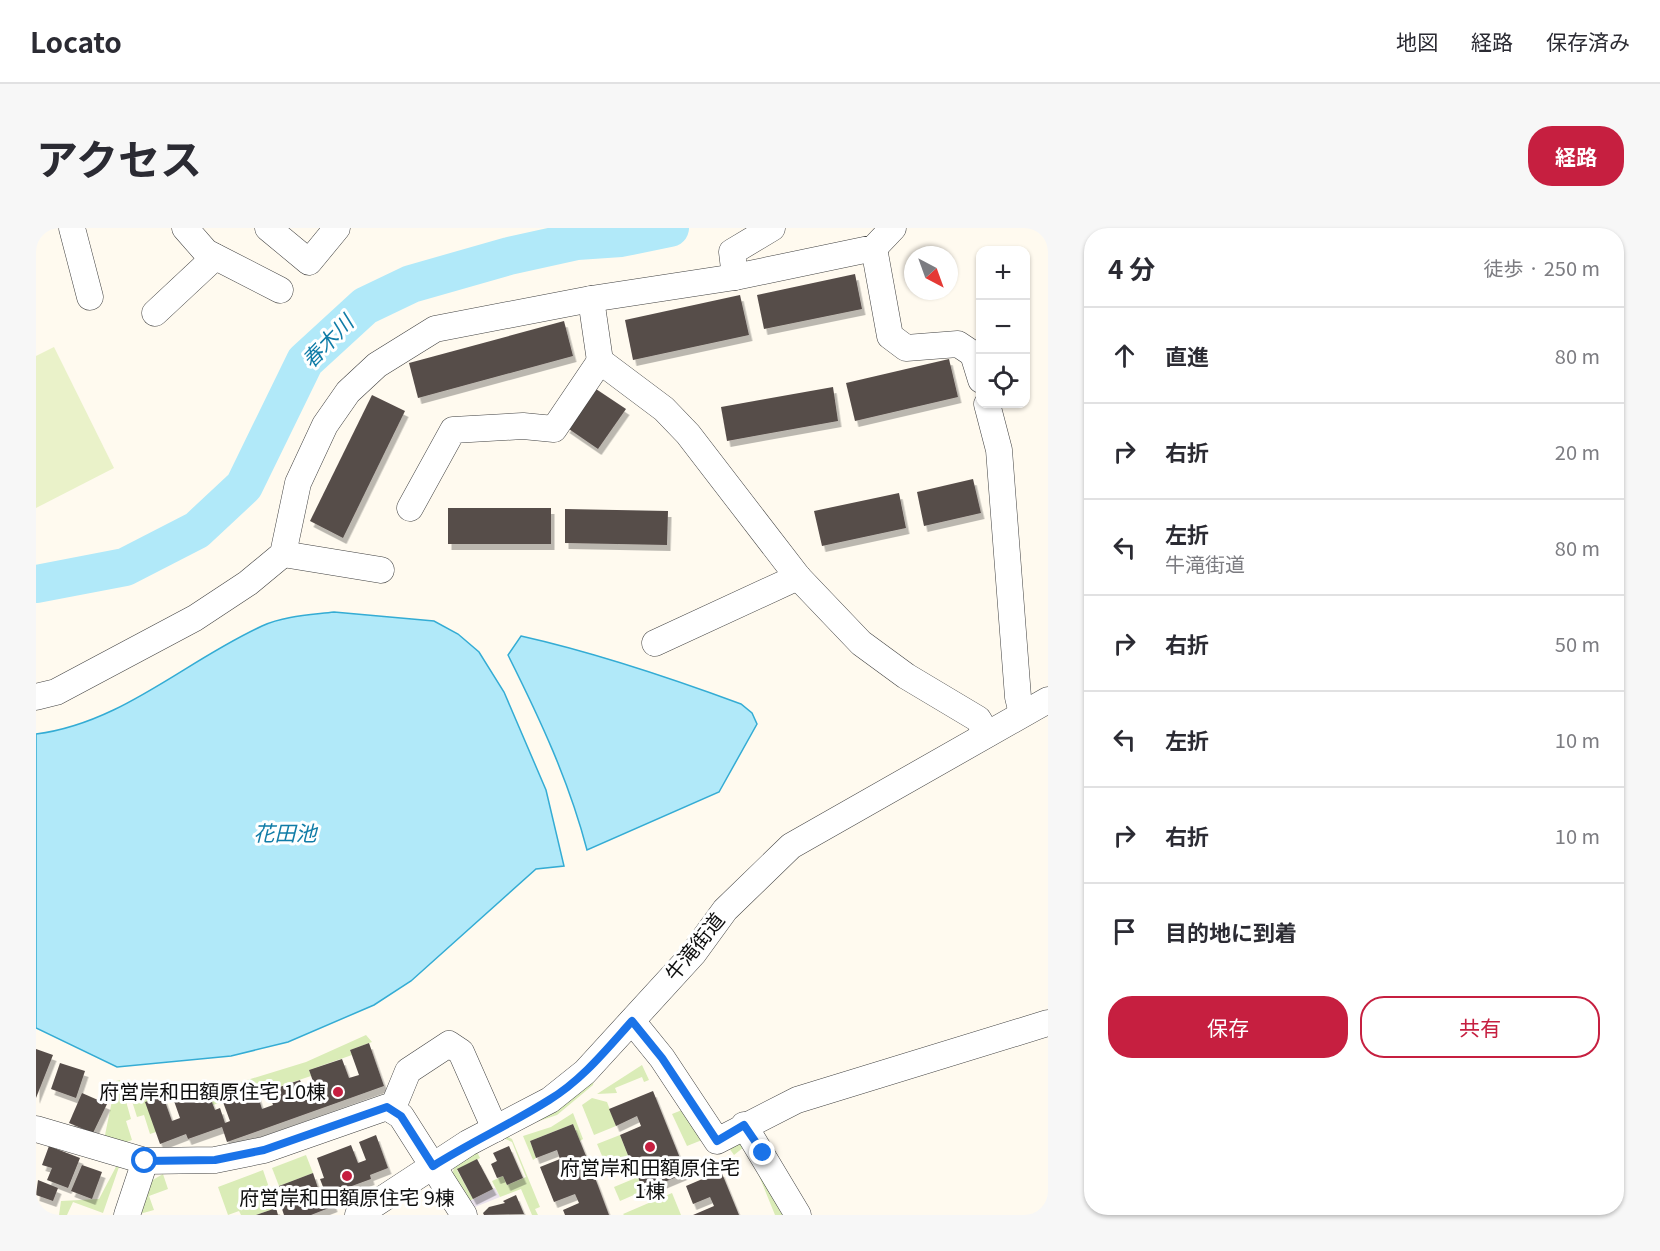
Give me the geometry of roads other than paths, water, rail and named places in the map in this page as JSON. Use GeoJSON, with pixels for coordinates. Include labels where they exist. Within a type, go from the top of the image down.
{"type":"FeatureCollection","features":[{"type":"Feature","properties":{"kind":"street"},"geometry":{"type":"LineString","coordinates":[[72,228],[90,297]]}},
{"type":"Feature","properties":{"kind":"street"},"geometry":{"type":"LineString","coordinates":[[185,228],[206,252],[280,291]]}},
{"type":"Feature","properties":{"kind":"street"},"geometry":{"type":"LineString","coordinates":[[268,228],[309,262],[337,228]]}},
{"type":"Feature","properties":{"kind":"street"},"geometry":{"type":"LineString","coordinates":[[735,277],[732,252],[772,228]]}},
{"type":"Feature","properties":{"kind":"street"},"geometry":{"type":"LineString","coordinates":[[36,697],[56,692],[195,618],[248,583],[284,554],[298,483],[326,425],[348,392],[377,365],[435,329],[591,299],[735,277],[874,248],[893,228]]}},
{"type":"Feature","properties":{"kind":"street"},"geometry":{"type":"LineString","coordinates":[[874,248],[890,336],[906,348],[958,344],[974,354],[976,361]]}},
{"type":"Feature","properties":{"kind":"street"},"geometry":{"type":"LineString","coordinates":[[155,313],[215,256]]}},
{"type":"Feature","properties":{"kind":"street"},"geometry":{"type":"LineString","coordinates":[[410,508],[453,430],[523,426],[554,429],[600,361],[591,299]]}},
{"type":"Feature","properties":{"kind":"street"},"geometry":{"type":"LineString","coordinates":[[600,361],[664,409],[688,434],[798,577],[861,643],[906,676],[978,719],[987,734]]}},
{"type":"Feature","properties":{"kind":"street"},"geometry":{"type":"LineString","coordinates":[[988,408],[999,450],[1018,697],[1022,714]]}},
{"type":"Feature","properties":{"kind":"street"},"geometry":{"type":"LineString","coordinates":[[284,554],[381,570]]}},
{"type":"Feature","properties":{"kind":"street"},"geometry":{"type":"LineString","coordinates":[[655,643],[798,577]]}},
{"type":"Feature","properties":{"kind":"street","name":"牛滝街道"},"geometry":{"type":"LineString","coordinates":[[358,1215],[433,1166],[550,1100],[585,1072],[693,954],[725,910],[790,846],[1048,700]]}},
{"type":"Feature","properties":{"kind":"street"},"geometry":{"type":"LineString","coordinates":[[632,1021],[662,1058],[717,1141],[744,1125],[797,1100],[1048,1023]]}},
{"type":"Feature","properties":{"kind":"street"},"geometry":{"type":"LineString","coordinates":[[392,1110],[408,1071],[449,1044],[461,1052],[495,1129]]}},
{"type":"Feature","properties":{"kind":"street"},"geometry":{"type":"LineString","coordinates":[[36,1128],[145,1161],[215,1160],[264,1150],[387,1107],[401,1116],[464,1215]]}},
{"type":"Feature","properties":{"kind":"street"},"geometry":{"type":"LineString","coordinates":[[744,1125],[798,1215]]}},
{"type":"Feature","properties":{"kind":"street"},"geometry":{"type":"LineString","coordinates":[[127,1215],[145,1161]]}},
{"type":"Feature","properties":{"kind":"water","name":"花田池"},"geometry":{"type":"Polygon","coordinates":[[[334,612],[434,621],[458,634],[479,652],[504,692],[546,790],[564,866],[536,869],[411,981],[374,1005],[288,1042],[231,1056],[117,1067],[36,1028],[36,734],[67,728],[125,704],[262,626],[288,618],[334,612]]]}},
{"type":"Feature","properties":{"kind":"water"},"geometry":{"type":"Polygon","coordinates":[[[521,636],[632,666],[741,704],[752,713],[757,724],[719,792],[587,850],[572,799],[553,751],[508,655],[521,636]]]}},
{"type":"Feature","properties":{"kind":"waterway","name":"春木川"},"geometry":{"type":"LineString","coordinates":[[36,584],[125,567],[197,530],[244,486],[305,361],[365,306],[411,284],[509,256],[577,241],[621,238],[670,228]]}},
{"type":"Feature","properties":{"kind":"place","name":"府営岸和田額原住宅 10棟"},"geometry":{"type":"Point","coordinates":[338,1092]}},
{"type":"Feature","properties":{"kind":"place","name":"府営岸和田額原住宅 1棟"},"geometry":{"type":"Point","coordinates":[650,1147]}},
{"type":"Feature","properties":{"kind":"place","name":"府営岸和田額原住宅 9棟"},"geometry":{"type":"Point","coordinates":[347,1176]}}]}
